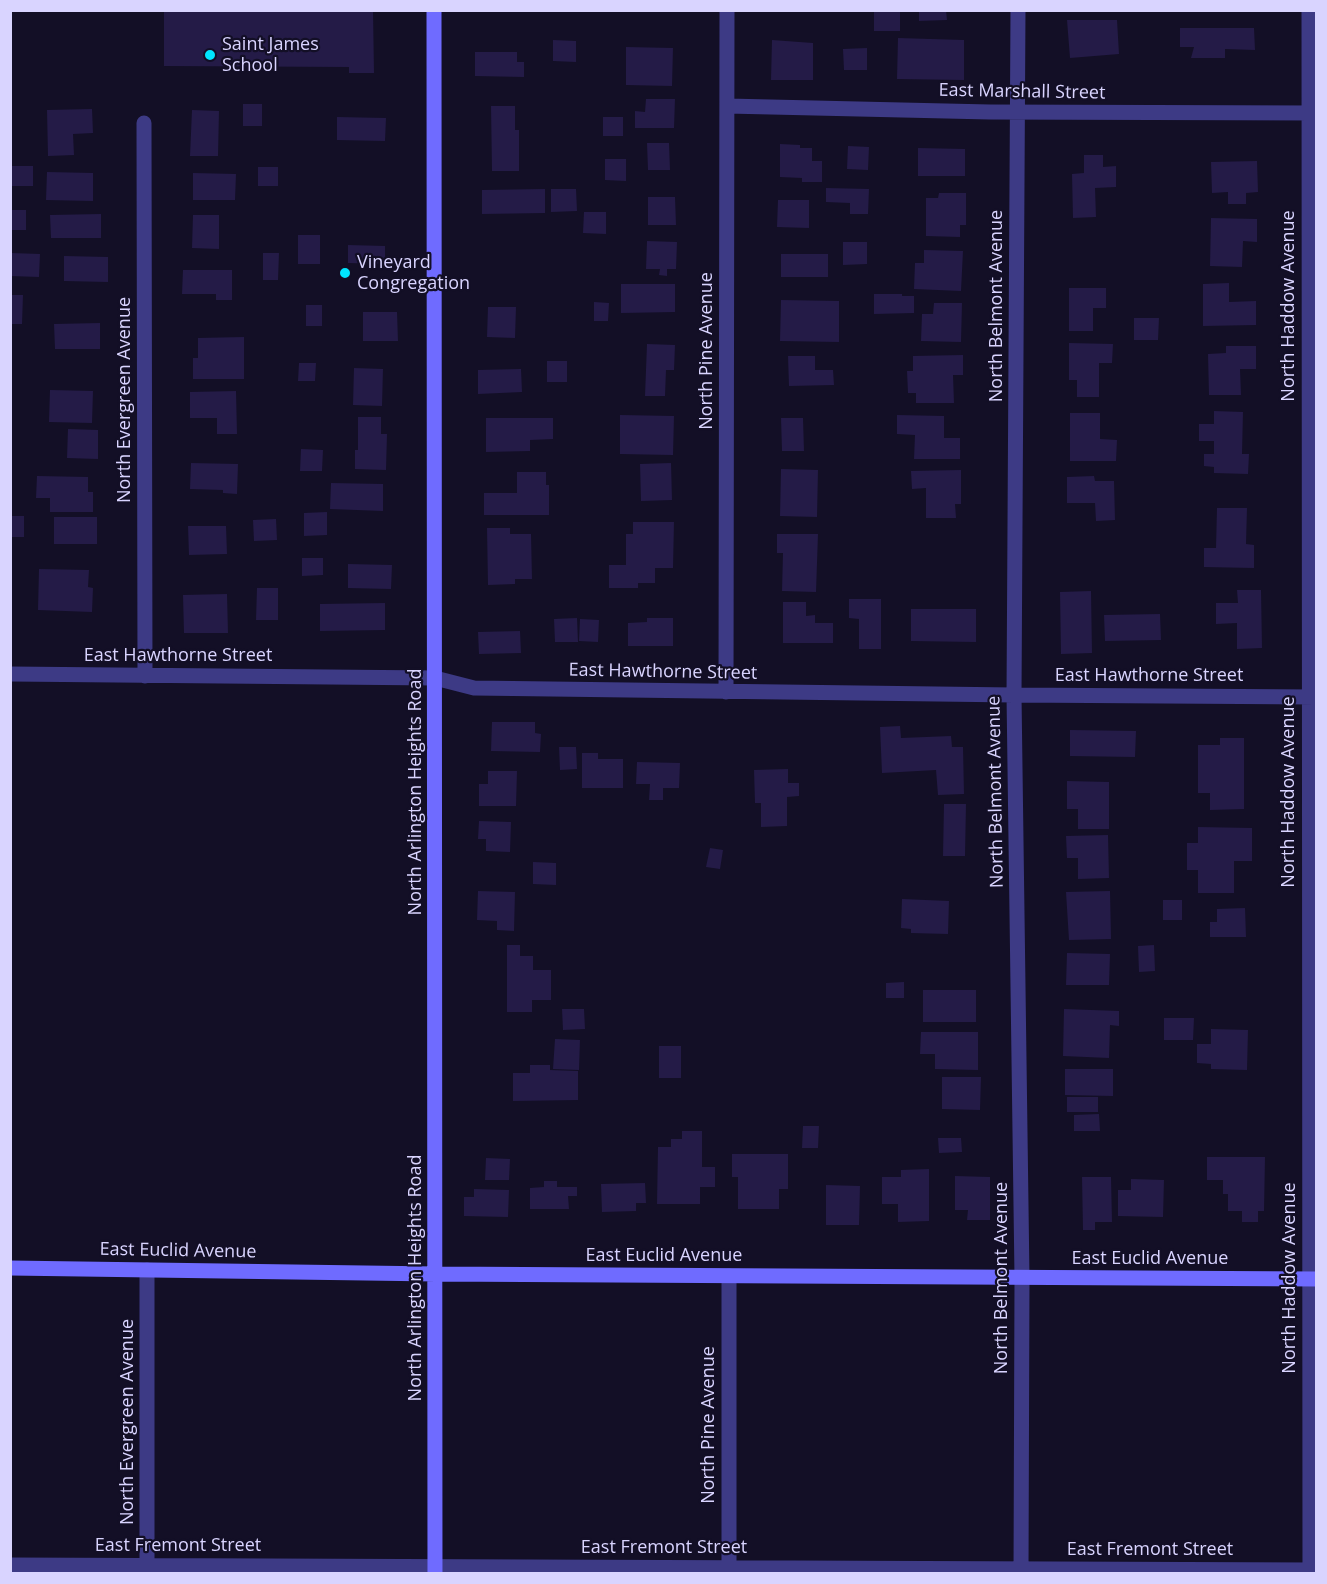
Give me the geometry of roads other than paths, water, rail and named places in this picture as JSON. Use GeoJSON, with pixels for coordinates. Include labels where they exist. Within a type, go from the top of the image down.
{"type":"FeatureCollection","features":[{"type":"Feature","properties":{"kind":"main road","name":"North Arlington Heights Road"},"geometry":{"type":"LineString","coordinates":[[434,10],[435,1570]]}},
{"type":"Feature","properties":{"kind":"main road","name":"East Euclid Avenue"},"geometry":{"type":"LineString","coordinates":[[10,1268],[436,1274],[1313,1279]]}},
{"type":"Feature","properties":{"kind":"street","name":"North Pine Avenue"},"geometry":{"type":"LineString","coordinates":[[726,692],[727,10]]}},
{"type":"Feature","properties":{"kind":"street","name":"North Belmont Avenue"},"geometry":{"type":"LineString","coordinates":[[1018,10],[1014,695],[1022,1278],[1022,1571]]}},
{"type":"Feature","properties":{"kind":"street","name":"North Haddow Avenue"},"geometry":{"type":"LineString","coordinates":[[1309,10],[1312,113],[1312,1571]]}},
{"type":"Feature","properties":{"kind":"street","name":"East Marshall Street"},"geometry":{"type":"LineString","coordinates":[[727,106],[1017,112],[1312,113]]}},
{"type":"Feature","properties":{"kind":"street","name":"North Evergreen Avenue"},"geometry":{"type":"LineString","coordinates":[[144,123],[145,676]]}},
{"type":"Feature","properties":{"kind":"street","name":"East Hawthorne Street"},"geometry":{"type":"LineString","coordinates":[[10,674],[435,678],[474,688],[1312,697]]}},
{"type":"Feature","properties":{"kind":"street","name":"North Evergreen Avenue"},"geometry":{"type":"LineString","coordinates":[[147,1270],[147,1569]]}},
{"type":"Feature","properties":{"kind":"street","name":"North Pine Avenue"},"geometry":{"type":"LineString","coordinates":[[729,1276],[729,1570]]}},
{"type":"Feature","properties":{"kind":"street","name":"East Fremont Street"},"geometry":{"type":"LineString","coordinates":[[10,1565],[147,1569],[1312,1571]]}},
{"type":"Feature","properties":{"kind":"place","name":"Saint James School"},"geometry":{"type":"Point","coordinates":[210,55]}},
{"type":"Feature","properties":{"kind":"place","name":"Vineyard Congregation"},"geometry":{"type":"Point","coordinates":[345,273]}}]}
